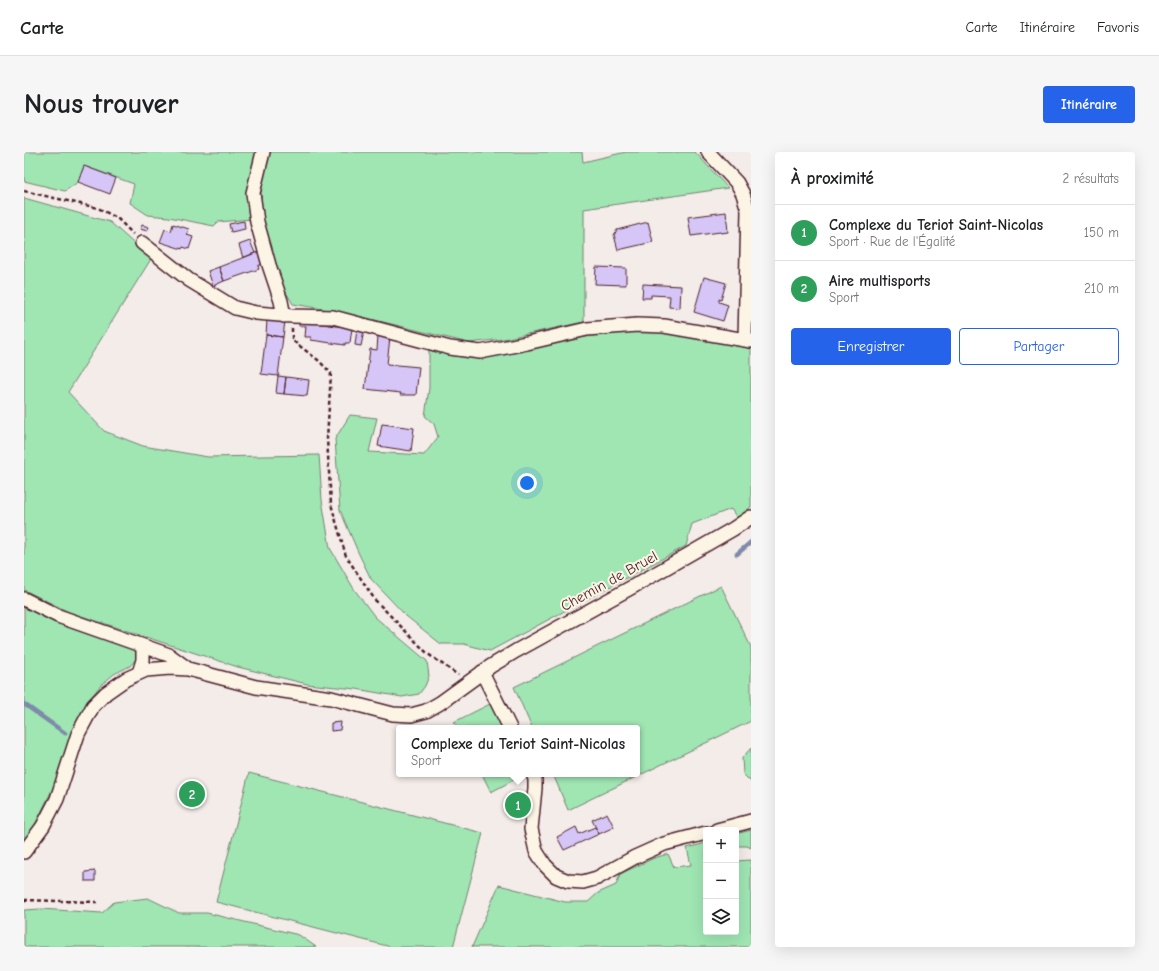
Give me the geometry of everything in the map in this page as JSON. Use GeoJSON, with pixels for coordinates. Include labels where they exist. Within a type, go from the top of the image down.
{"type":"FeatureCollection","features":[{"type":"Feature","properties":{"kind":"street"},"geometry":{"type":"LineString","coordinates":[[263,152],[253,193],[257,222],[269,265],[281,301],[288,316]]}},
{"type":"Feature","properties":{"kind":"street"},"geometry":{"type":"LineString","coordinates":[[142,243],[189,280],[235,308],[256,313],[288,316],[333,317],[450,348],[480,352],[587,329],[637,325],[664,326],[748,340],[748,210],[743,194],[736,183],[708,152]]}},
{"type":"Feature","properties":{"kind":"street","name":"Chemin de Bruel"},"geometry":{"type":"LineString","coordinates":[[188,669],[256,687],[331,698],[393,714],[411,715],[426,711],[440,703],[482,672],[516,650],[634,586],[751,517]]}},
{"type":"Feature","properties":{"kind":"street"},"geometry":{"type":"LineString","coordinates":[[24,599],[58,616],[169,655],[188,669]]}},
{"type":"Feature","properties":{"kind":"street"},"geometry":{"type":"LineString","coordinates":[[139,674],[143,660],[143,646]]}},
{"type":"Feature","properties":{"kind":"street"},"geometry":{"type":"LineString","coordinates":[[24,852],[43,826],[57,799],[78,734],[93,706],[106,693],[126,679],[146,670],[170,668],[188,669]]}},
{"type":"Feature","properties":{"kind":"street"},"geometry":{"type":"LineString","coordinates":[[482,672],[508,725]]}},
{"type":"Feature","properties":{"kind":"street"},"geometry":{"type":"LineString","coordinates":[[534,777],[535,788],[531,829],[536,851],[545,865],[556,876],[568,881],[583,882],[596,878],[635,857],[664,844],[703,834]]}},
{"type":"Feature","properties":{"kind":"street"},"geometry":{"type":"LineString","coordinates":[[729,827],[751,821]]}},
{"type":"Feature","properties":{"kind":"path"},"geometry":{"type":"LineString","coordinates":[[24,191],[98,208],[117,218],[142,243]]}},
{"type":"Feature","properties":{"kind":"path"},"geometry":{"type":"LineString","coordinates":[[288,316],[292,340],[318,360],[331,373],[327,439],[331,504],[346,556],[375,600],[428,654],[468,682]]}},
{"type":"Feature","properties":{"kind":"path"},"geometry":{"type":"LineString","coordinates":[[24,900],[97,902]]}},
{"type":"Feature","properties":{"kind":"green space"},"geometry":{"type":"Polygon","coordinates":[[[24,152],[257,152],[248,182],[248,207],[252,219],[218,222],[214,226],[169,217],[148,215],[130,203],[134,184],[84,166],[78,182],[65,191],[24,181],[24,152]]]}},
{"type":"Feature","properties":{"kind":"green space"},"geometry":{"type":"Polygon","coordinates":[[[270,152],[582,152],[583,162],[626,152],[695,152],[728,188],[584,209],[584,322],[503,339],[469,343],[367,318],[293,304],[281,284],[263,220],[261,194],[265,166],[270,152]]]}},
{"type":"Feature","properties":{"kind":"green space"},"geometry":{"type":"Polygon","coordinates":[[[24,198],[110,222],[151,259],[68,392],[104,431],[143,446],[208,457],[319,455],[322,500],[330,548],[354,589],[375,617],[427,661],[429,676],[425,686],[419,694],[402,697],[356,689],[307,684],[238,667],[69,612],[24,590],[24,198]]]}},
{"type":"Feature","properties":{"kind":"green space"},"geometry":{"type":"Polygon","coordinates":[[[628,331],[664,333],[751,348],[751,507],[737,518],[731,509],[692,524],[686,546],[490,651],[464,644],[441,644],[406,616],[371,579],[340,510],[335,439],[350,415],[377,418],[369,452],[424,455],[438,437],[434,424],[425,416],[429,388],[429,349],[458,356],[485,357],[585,337],[628,331]]]}},
{"type":"Feature","properties":{"kind":"green space"},"geometry":{"type":"Polygon","coordinates":[[[721,586],[751,647],[751,721],[640,775],[640,725],[531,725],[514,687],[721,586]]]}},
{"type":"Feature","properties":{"kind":"green space"},"geometry":{"type":"Polygon","coordinates":[[[24,606],[73,629],[137,650],[137,658],[130,666],[114,674],[101,685],[87,702],[69,742],[53,788],[31,833],[24,841],[24,606]]]}},
{"type":"Feature","properties":{"kind":"green space"},"geometry":{"type":"Polygon","coordinates":[[[490,704],[500,725],[456,725],[454,722],[490,704]]]}},
{"type":"Feature","properties":{"kind":"green space"},"geometry":{"type":"Polygon","coordinates":[[[751,748],[751,782],[743,774],[742,758],[751,748]]]}},
{"type":"Feature","properties":{"kind":"green space"},"geometry":{"type":"Polygon","coordinates":[[[249,773],[483,833],[453,947],[391,947],[216,902],[249,773]]]}},
{"type":"Feature","properties":{"kind":"green space"},"geometry":{"type":"Polygon","coordinates":[[[484,777],[519,777],[491,792],[484,777]]]}},
{"type":"Feature","properties":{"kind":"green space"},"geometry":{"type":"Polygon","coordinates":[[[554,777],[636,777],[568,810],[554,777]]]}},
{"type":"Feature","properties":{"kind":"green space"},"geometry":{"type":"Polygon","coordinates":[[[751,830],[751,848],[747,846],[739,846],[739,833],[751,830]]]}},
{"type":"Feature","properties":{"kind":"green space"},"geometry":{"type":"Polygon","coordinates":[[[703,844],[703,935],[739,935],[739,861],[751,860],[751,947],[472,947],[499,885],[565,902],[588,902],[598,893],[616,885],[620,874],[654,858],[668,854],[674,867],[691,865],[687,848],[703,844]]]}},
{"type":"Feature","properties":{"kind":"green space"},"geometry":{"type":"Polygon","coordinates":[[[148,898],[179,913],[207,913],[299,935],[316,947],[24,947],[24,910],[41,909],[102,913],[114,902],[148,898]]]}},
{"type":"Feature","properties":{"kind":"building"},"geometry":{"type":"Polygon","coordinates":[[[84,166],[116,178],[110,194],[78,182],[84,166]]]}},
{"type":"Feature","properties":{"kind":"building"},"geometry":{"type":"Polygon","coordinates":[[[726,212],[728,232],[691,236],[688,217],[726,212]]]}},
{"type":"Feature","properties":{"kind":"building"},"geometry":{"type":"Polygon","coordinates":[[[244,221],[245,229],[231,232],[229,224],[244,221]]]}},
{"type":"Feature","properties":{"kind":"building"},"geometry":{"type":"Polygon","coordinates":[[[648,222],[653,242],[618,250],[614,235],[617,230],[648,222]]]}},
{"type":"Feature","properties":{"kind":"building"},"geometry":{"type":"Polygon","coordinates":[[[173,224],[189,229],[187,235],[193,237],[189,249],[183,247],[182,249],[160,242],[165,229],[171,231],[173,224]]]}},
{"type":"Feature","properties":{"kind":"building"},"geometry":{"type":"Polygon","coordinates":[[[142,225],[149,227],[147,231],[140,229],[142,225]]]}},
{"type":"Feature","properties":{"kind":"building"},"geometry":{"type":"Polygon","coordinates":[[[250,241],[255,253],[243,258],[239,245],[250,241]]]}},
{"type":"Feature","properties":{"kind":"building"},"geometry":{"type":"Polygon","coordinates":[[[260,251],[264,263],[258,266],[259,269],[224,281],[219,267],[260,251]]]}},
{"type":"Feature","properties":{"kind":"building"},"geometry":{"type":"Polygon","coordinates":[[[219,267],[224,281],[213,286],[208,271],[219,267]]]}},
{"type":"Feature","properties":{"kind":"building"},"geometry":{"type":"Polygon","coordinates":[[[596,267],[626,268],[626,285],[595,284],[596,267]]]}},
{"type":"Feature","properties":{"kind":"building"},"geometry":{"type":"Polygon","coordinates":[[[704,277],[726,283],[721,300],[719,299],[719,302],[728,305],[723,321],[694,312],[704,277]]]}},
{"type":"Feature","properties":{"kind":"building"},"geometry":{"type":"Polygon","coordinates":[[[643,284],[681,286],[680,308],[669,307],[670,296],[651,295],[651,298],[642,298],[643,284]]]}},
{"type":"Feature","properties":{"kind":"building"},"geometry":{"type":"Polygon","coordinates":[[[267,320],[285,321],[283,337],[266,335],[267,320]]]}},
{"type":"Feature","properties":{"kind":"building"},"geometry":{"type":"Polygon","coordinates":[[[299,321],[352,328],[350,343],[345,343],[345,345],[311,340],[311,337],[305,337],[306,326],[299,326],[299,321]]]}},
{"type":"Feature","properties":{"kind":"building"},"geometry":{"type":"Polygon","coordinates":[[[357,329],[364,331],[361,346],[355,345],[357,329]]]}},
{"type":"Feature","properties":{"kind":"building"},"geometry":{"type":"Polygon","coordinates":[[[266,335],[283,337],[278,376],[261,374],[266,335]]]}},
{"type":"Feature","properties":{"kind":"building"},"geometry":{"type":"Polygon","coordinates":[[[378,335],[390,337],[387,364],[419,367],[416,395],[400,395],[401,393],[365,389],[370,349],[377,350],[378,335]]]}},
{"type":"Feature","properties":{"kind":"building"},"geometry":{"type":"Polygon","coordinates":[[[278,376],[286,377],[284,394],[276,393],[278,376]]]}},
{"type":"Feature","properties":{"kind":"building"},"geometry":{"type":"Polygon","coordinates":[[[286,377],[309,380],[307,396],[284,394],[286,377]]]}},
{"type":"Feature","properties":{"kind":"building"},"geometry":{"type":"Polygon","coordinates":[[[382,424],[414,428],[411,451],[378,446],[382,424]]]}},
{"type":"Feature","properties":{"kind":"building"},"geometry":{"type":"Polygon","coordinates":[[[341,722],[340,730],[331,731],[331,723],[341,722]]]}},
{"type":"Feature","properties":{"kind":"building"},"geometry":{"type":"Polygon","coordinates":[[[607,813],[614,827],[599,834],[592,820],[607,813]]]}},
{"type":"Feature","properties":{"kind":"building"},"geometry":{"type":"Polygon","coordinates":[[[576,827],[579,834],[595,827],[599,834],[564,850],[557,837],[576,827]]]}},
{"type":"Feature","properties":{"kind":"building"},"geometry":{"type":"Polygon","coordinates":[[[95,871],[95,881],[85,881],[85,872],[95,871]]]}},
{"type":"Feature","properties":{"kind":"waterway"},"geometry":{"type":"LineString","coordinates":[[737,554],[751,542]]}},
{"type":"Feature","properties":{"kind":"waterway"},"geometry":{"type":"LineString","coordinates":[[24,704],[65,733]]}},
{"type":"Feature","properties":{"kind":"place","name":"Aire multisports"},"geometry":{"type":"Point","coordinates":[192,794]}},
{"type":"Feature","properties":{"kind":"place","name":"Complexe du Teriot Saint-Nicolas"},"geometry":{"type":"Point","coordinates":[518,805]}}]}
